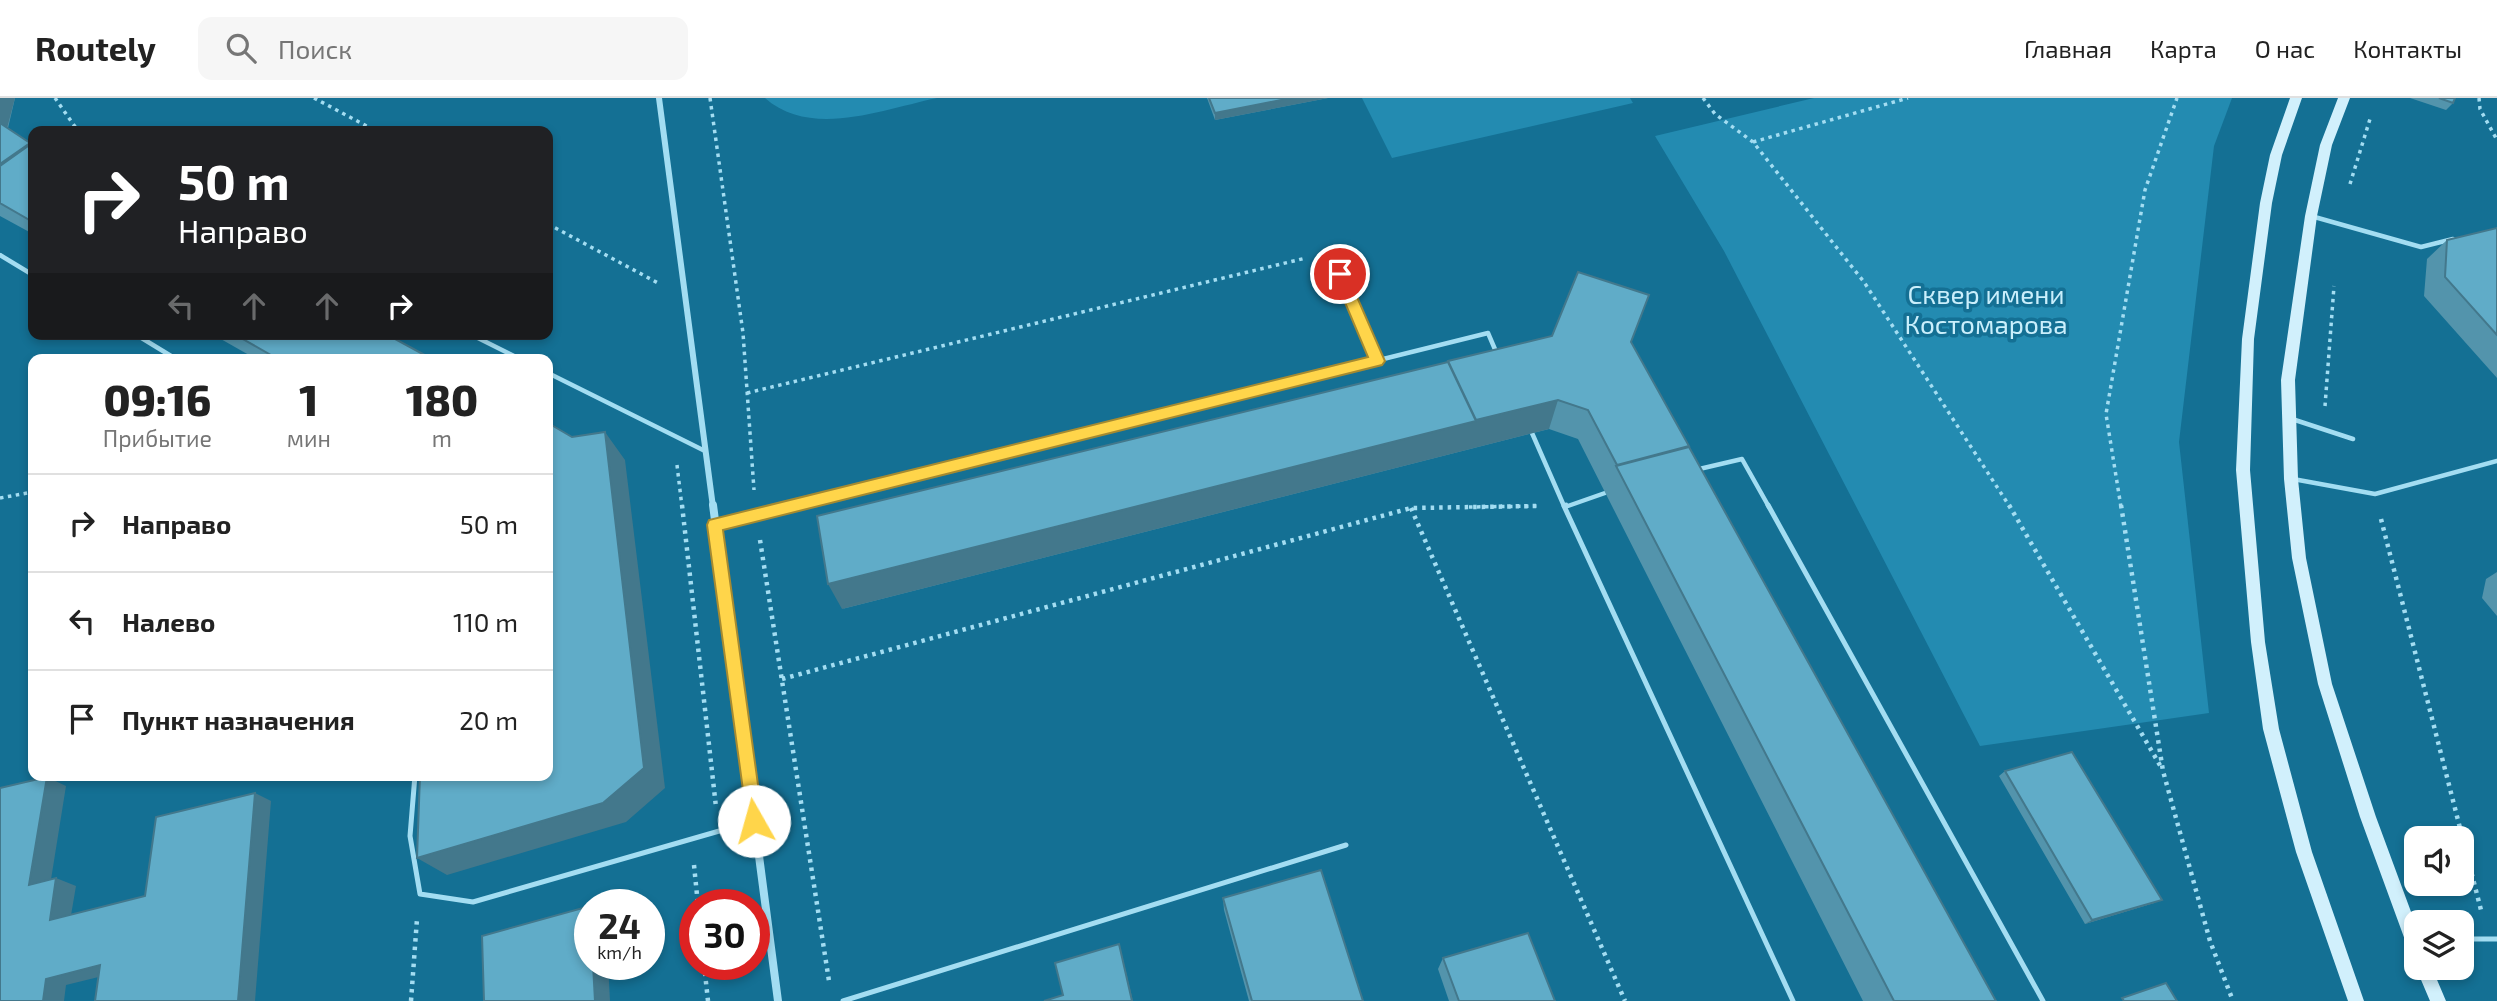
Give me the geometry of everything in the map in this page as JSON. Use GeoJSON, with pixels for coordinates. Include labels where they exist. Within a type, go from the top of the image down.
{"type":"FeatureCollection","features":[{"type":"Feature","properties":{"kind":"main road"},"geometry":{"type":"LineString","coordinates":[[2296,98],[2276,155],[2266,203],[2248,339],[2244,399],[2244,470],[2258,642],[2271,729],[2304,852],[2356,1001]]}},
{"type":"Feature","properties":{"kind":"main road"},"geometry":{"type":"LineString","coordinates":[[2344,98],[2326,145],[2311,216],[2288,380],[2291,479],[2299,558],[2325,684],[2368,817],[2404,914]]}},
{"type":"Feature","properties":{"kind":"main road"},"geometry":{"type":"LineString","coordinates":[[2429,980],[2438,1001]]}},
{"type":"Feature","properties":{"kind":"street"},"geometry":{"type":"LineString","coordinates":[[659,98],[778,1001]]}},
{"type":"Feature","properties":{"kind":"lane"},"geometry":{"type":"LineString","coordinates":[[2311,216],[2421,247],[2459,237]]}},
{"type":"Feature","properties":{"kind":"lane"},"geometry":{"type":"LineString","coordinates":[[1331,253],[1377,361]]}},
{"type":"Feature","properties":{"kind":"lane"},"geometry":{"type":"LineString","coordinates":[[0,255],[28,272]]}},
{"type":"Feature","properties":{"kind":"lane"},"geometry":{"type":"LineString","coordinates":[[715,525],[1488,333],[1502,364]]}},
{"type":"Feature","properties":{"kind":"lane"},"geometry":{"type":"LineString","coordinates":[[145,340],[168,354]]}},
{"type":"Feature","properties":{"kind":"lane"},"geometry":{"type":"LineString","coordinates":[[483,340],[510,354]]}},
{"type":"Feature","properties":{"kind":"lane"},"geometry":{"type":"LineString","coordinates":[[553,376],[705,451]]}},
{"type":"Feature","properties":{"kind":"lane"},"geometry":{"type":"LineString","coordinates":[[2289,418],[2353,439]]}},
{"type":"Feature","properties":{"kind":"lane"},"geometry":{"type":"LineString","coordinates":[[1532,433],[1793,1001]]}},
{"type":"Feature","properties":{"kind":"lane"},"geometry":{"type":"LineString","coordinates":[[1689,471],[1742,459],[2043,1001]]}},
{"type":"Feature","properties":{"kind":"lane"},"geometry":{"type":"LineString","coordinates":[[2291,479],[2375,494],[2497,461]]}},
{"type":"Feature","properties":{"kind":"lane"},"geometry":{"type":"LineString","coordinates":[[1564,506],[1605,493]]}},
{"type":"Feature","properties":{"kind":"lane"},"geometry":{"type":"LineString","coordinates":[[415,781],[410,836],[420,894],[473,902],[754,821]]}},
{"type":"Feature","properties":{"kind":"lane"},"geometry":{"type":"LineString","coordinates":[[843,1001],[1346,845]]}},
{"type":"Feature","properties":{"kind":"lane"},"geometry":{"type":"LineString","coordinates":[[2474,939],[2497,939]]}},
{"type":"Feature","properties":{"kind":"path"},"geometry":{"type":"LineString","coordinates":[[55,98],[75,126]]}},
{"type":"Feature","properties":{"kind":"path"},"geometry":{"type":"LineString","coordinates":[[314,98],[367,126]]}},
{"type":"Feature","properties":{"kind":"path"},"geometry":{"type":"LineString","coordinates":[[710,98],[743,333],[756,514],[830,988]]}},
{"type":"Feature","properties":{"kind":"path"},"geometry":{"type":"LineString","coordinates":[[1703,98],[1715,114],[1753,142],[1864,282],[2021,524],[2163,771]]}},
{"type":"Feature","properties":{"kind":"path"},"geometry":{"type":"LineString","coordinates":[[1753,142],[1908,98]]}},
{"type":"Feature","properties":{"kind":"path"},"geometry":{"type":"LineString","coordinates":[[2177,98],[2145,190],[2106,414],[2163,771],[2210,940],[2233,1001]]}},
{"type":"Feature","properties":{"kind":"path"},"geometry":{"type":"LineString","coordinates":[[2479,98],[2480,108],[2497,140]]}},
{"type":"Feature","properties":{"kind":"path"},"geometry":{"type":"LineString","coordinates":[[2339,224],[2372,111]]}},
{"type":"Feature","properties":{"kind":"path"},"geometry":{"type":"LineString","coordinates":[[553,227],[685,297]]}},
{"type":"Feature","properties":{"kind":"path"},"geometry":{"type":"LineString","coordinates":[[747,393],[1331,253]]}},
{"type":"Feature","properties":{"kind":"path"},"geometry":{"type":"LineString","coordinates":[[2323,429],[2334,279]]}},
{"type":"Feature","properties":{"kind":"path"},"geometry":{"type":"LineString","coordinates":[[674,436],[719,832]]}},
{"type":"Feature","properties":{"kind":"path"},"geometry":{"type":"LineString","coordinates":[[0,498],[28,493]]}},
{"type":"Feature","properties":{"kind":"path"},"geometry":{"type":"LineString","coordinates":[[2375,494],[2488,939]]}},
{"type":"Feature","properties":{"kind":"path"},"geometry":{"type":"LineString","coordinates":[[782,678],[1411,508],[1564,506]]}},
{"type":"Feature","properties":{"kind":"path"},"geometry":{"type":"LineString","coordinates":[[1411,508],[1625,1001]]}},
{"type":"Feature","properties":{"kind":"path"},"geometry":{"type":"LineString","coordinates":[[691,839],[696,889]]}},
{"type":"Feature","properties":{"kind":"path"},"geometry":{"type":"LineString","coordinates":[[411,1001],[420,894]]}},
{"type":"Feature","properties":{"kind":"path"},"geometry":{"type":"LineString","coordinates":[[706,980],[708,1001]]}},
{"type":"Feature","properties":{"kind":"green space"},"geometry":{"type":"Polygon","coordinates":[[[765,98],[937,98],[871,114],[826,119],[804,117],[783,110],[765,98]]]}},
{"type":"Feature","properties":{"kind":"green space"},"geometry":{"type":"Polygon","coordinates":[[[1362,98],[1630,98],[1633,103],[1392,158],[1362,98]]]}},
{"type":"Feature","properties":{"kind":"green space","name":"Сквер имени Костомарова"},"geometry":{"type":"Polygon","coordinates":[[[1814,98],[2232,98],[2214,146],[2179,442],[2209,713],[1980,746],[1724,251],[1655,136],[1814,98]]]}},
{"type":"Feature","properties":{"kind":"building"},"geometry":{"type":"Polygon","coordinates":[[[1209,98],[1291,98],[1215,113],[1209,98]]]}},
{"type":"Feature","properties":{"kind":"building"},"geometry":{"type":"Polygon","coordinates":[[[2439,98],[2455,98],[2453,103],[2439,98]]]}},
{"type":"Feature","properties":{"kind":"building"},"geometry":{"type":"Polygon","coordinates":[[[0,123],[28,142],[28,144],[0,164],[0,123]]]}},
{"type":"Feature","properties":{"kind":"building"},"geometry":{"type":"Polygon","coordinates":[[[28,146],[28,219],[0,203],[0,166],[28,146]]]}},
{"type":"Feature","properties":{"kind":"building"},"geometry":{"type":"Polygon","coordinates":[[[2497,228],[2497,335],[2445,277],[2447,240],[2497,228]]]}},
{"type":"Feature","properties":{"kind":"building"},"geometry":{"type":"Polygon","coordinates":[[[1578,272],[1649,295],[1631,342],[1689,446],[1617,465],[1588,410],[1558,400],[1476,420],[1448,361],[1552,336],[1578,272]]]}},
{"type":"Feature","properties":{"kind":"building"},"geometry":{"type":"Polygon","coordinates":[[[245,340],[397,340],[423,354],[269,354],[245,340]]]}},
{"type":"Feature","properties":{"kind":"building"},"geometry":{"type":"Polygon","coordinates":[[[1448,362],[1476,421],[828,584],[817,516],[1448,362]]]}},
{"type":"Feature","properties":{"kind":"building"},"geometry":{"type":"Polygon","coordinates":[[[553,426],[572,437],[605,432],[644,768],[603,803],[417,858],[420,781],[553,781],[553,426]]]}},
{"type":"Feature","properties":{"kind":"building"},"geometry":{"type":"Polygon","coordinates":[[[1689,447],[1996,1001],[1894,1001],[1616,466],[1689,447]]]}},
{"type":"Feature","properties":{"kind":"building"},"geometry":{"type":"Polygon","coordinates":[[[2072,752],[2162,900],[2092,920],[2005,771],[2072,752]]]}},
{"type":"Feature","properties":{"kind":"building"},"geometry":{"type":"Polygon","coordinates":[[[30,781],[46,781],[29,885],[56,878],[50,920],[145,896],[156,817],[255,793],[238,1001],[95,1001],[100,965],[46,979],[43,1001],[0,1001],[0,788],[30,781]]]}},
{"type":"Feature","properties":{"kind":"building"},"geometry":{"type":"Polygon","coordinates":[[[1321,870],[1363,1001],[1252,1001],[1223,898],[1321,870]]]}},
{"type":"Feature","properties":{"kind":"building"},"geometry":{"type":"Polygon","coordinates":[[[574,910],[574,980],[594,980],[595,1001],[484,1001],[482,936],[574,910]]]}},
{"type":"Feature","properties":{"kind":"building"},"geometry":{"type":"Polygon","coordinates":[[[1528,933],[1555,1001],[1459,1001],[1443,958],[1528,933]]]}},
{"type":"Feature","properties":{"kind":"building"},"geometry":{"type":"Polygon","coordinates":[[[1119,944],[1132,1001],[1044,1001],[1063,995],[1055,963],[1119,944]]]}},
{"type":"Feature","properties":{"kind":"building"},"geometry":{"type":"Polygon","coordinates":[[[2166,983],[2177,1001],[2124,1001],[2122,998],[2166,983]]]}},
{"type":"Feature","properties":{"kind":"route"},"geometry":{"type":"LineString","coordinates":[[754,821],[715,525],[1377,361],[1340,274]]}}]}
